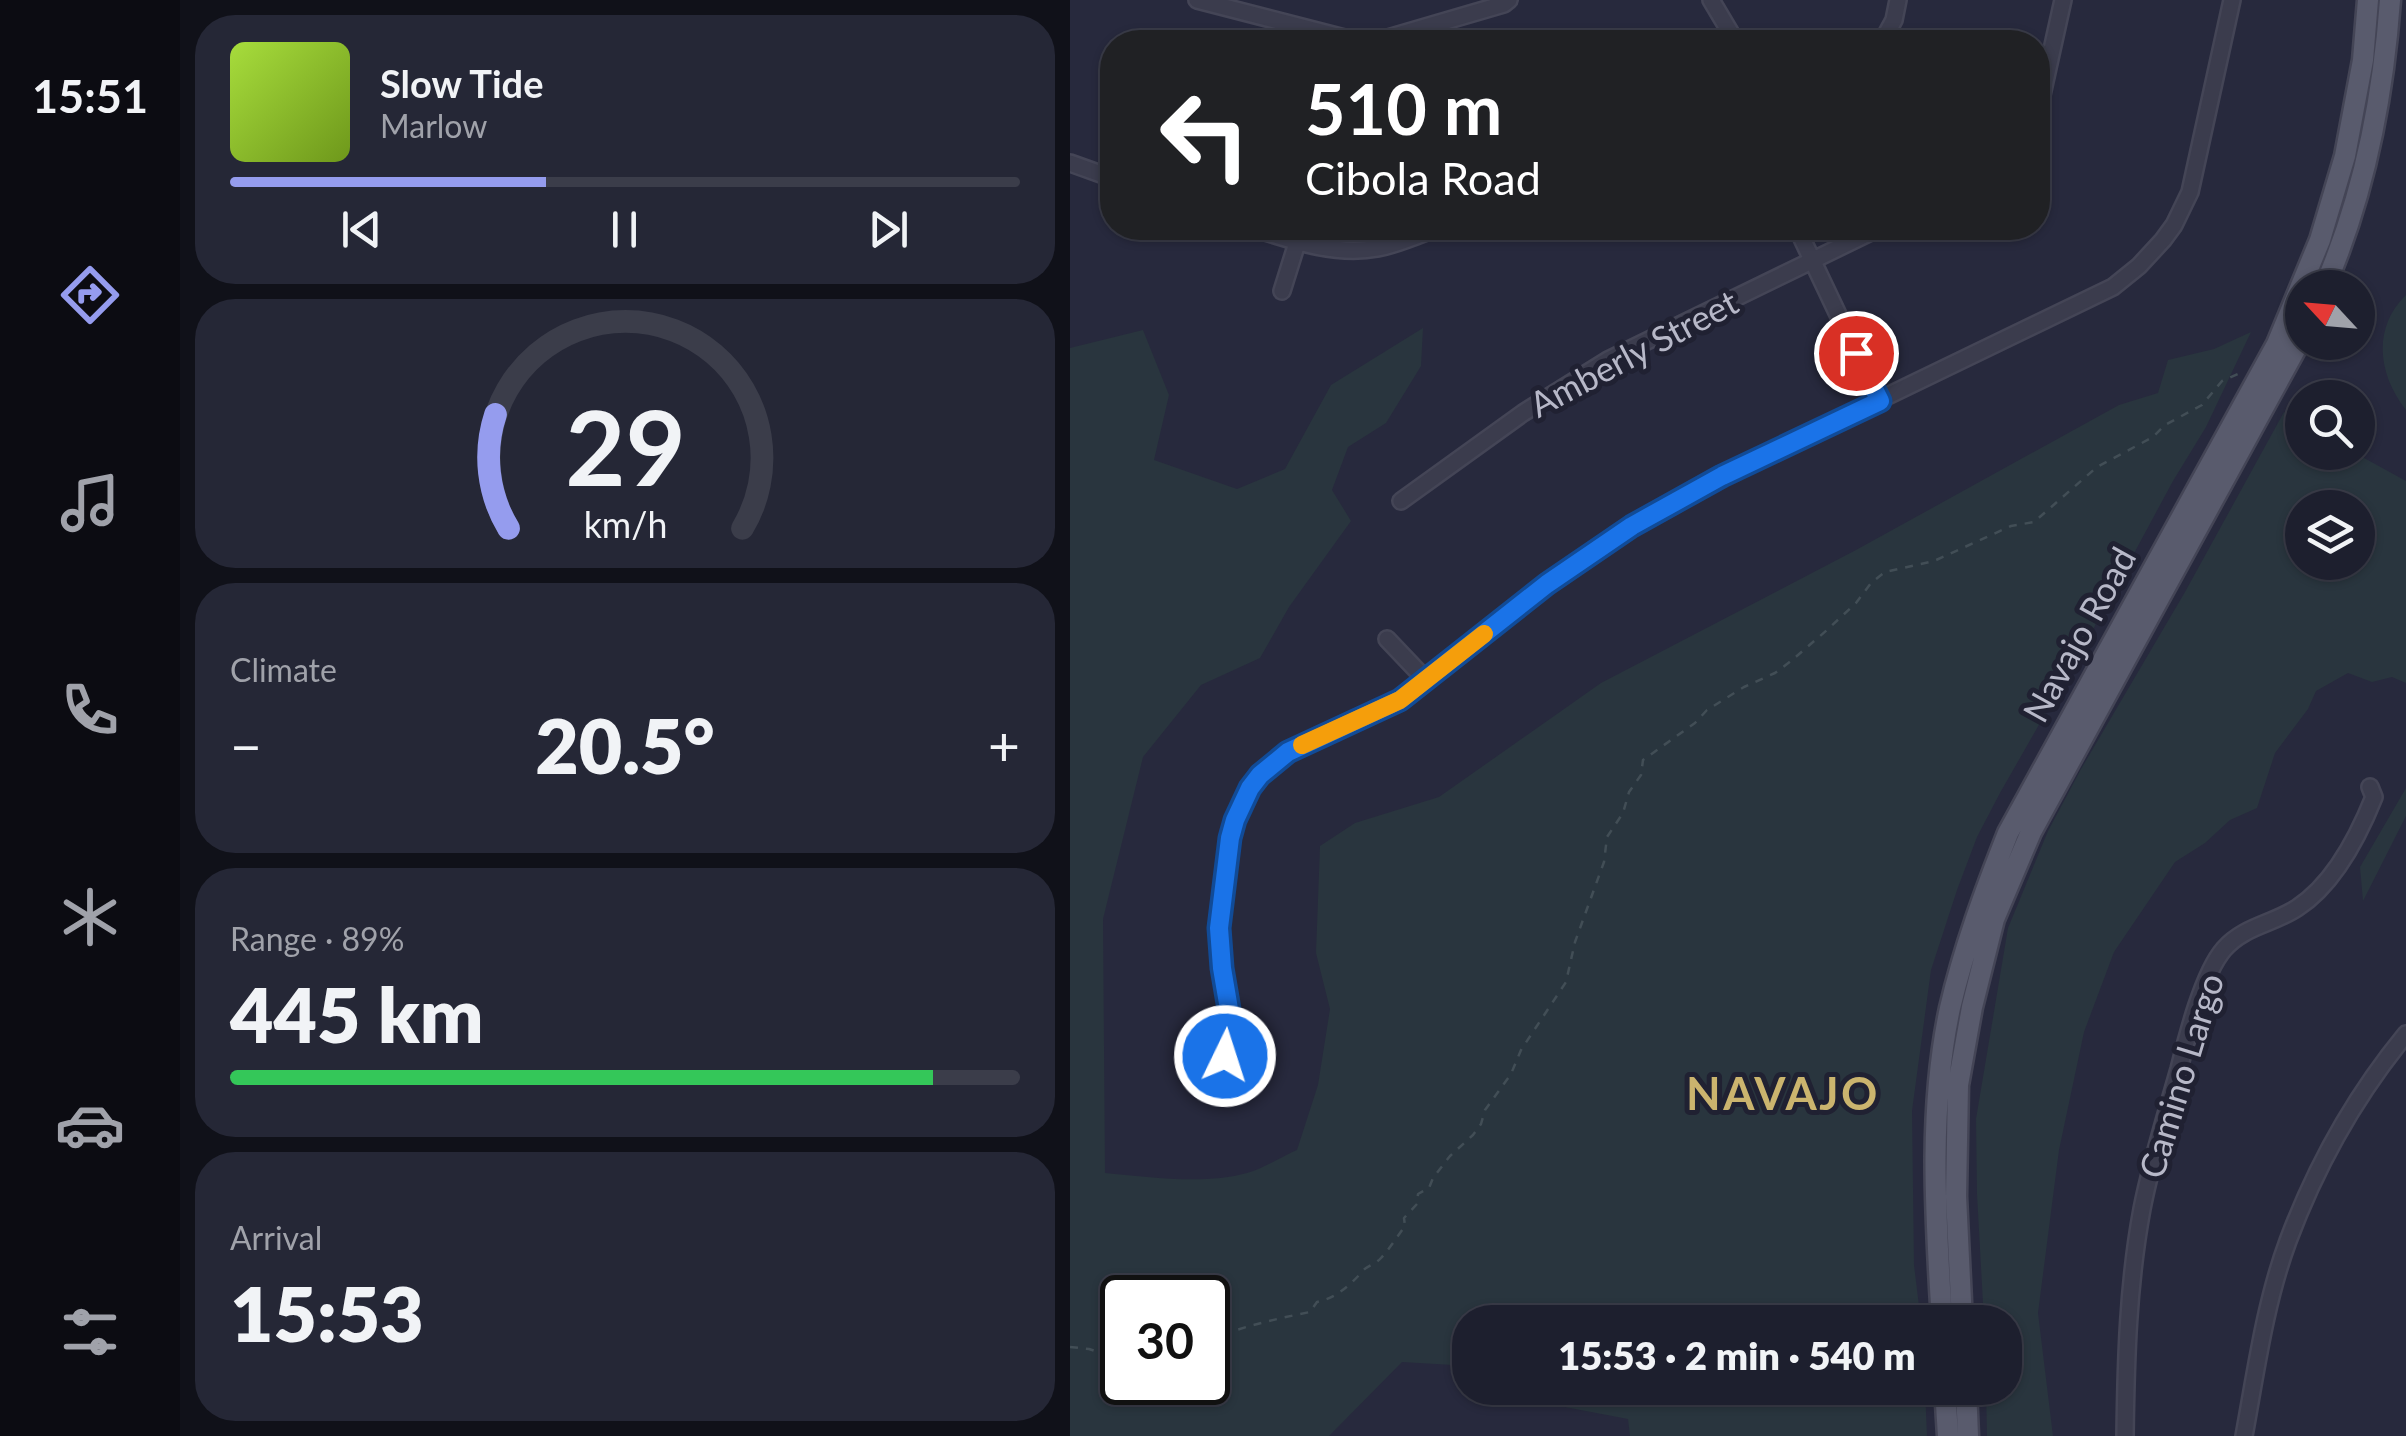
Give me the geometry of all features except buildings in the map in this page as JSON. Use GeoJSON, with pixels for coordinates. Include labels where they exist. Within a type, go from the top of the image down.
{"type":"FeatureCollection","features":[{"type":"Feature","properties":{"kind":"main road","name":"Navajo Road"},"geometry":{"type":"LineString","coordinates":[[1941,1305],[1935,1197],[1939,1086],[1950,1010],[1975,916],[2008,833],[2277,344],[2320,240],[2345,156],[2364,60],[2368,0]]}},
{"type":"Feature","properties":{"kind":"main road"},"geometry":{"type":"LineString","coordinates":[[2332,270],[2344,244],[2368,159],[2386,63],[2390,0]]}},
{"type":"Feature","properties":{"kind":"main road","name":"Navajo Road"},"geometry":{"type":"LineString","coordinates":[[1961,1305],[1956,1196],[1958,1084],[1994,920],[2030,832],[2289,360]]}},
{"type":"Feature","properties":{"kind":"main road"},"geometry":{"type":"LineString","coordinates":[[1946,1405],[1948,1436]]}},
{"type":"Feature","properties":{"kind":"main road"},"geometry":{"type":"LineString","coordinates":[[1967,1405],[1968,1436]]}},
{"type":"Feature","properties":{"kind":"street"},"geometry":{"type":"LineString","coordinates":[[1197,0],[1316,30]]}},
{"type":"Feature","properties":{"kind":"street"},"geometry":{"type":"LineString","coordinates":[[1415,30],[1509,0]]}},
{"type":"Feature","properties":{"kind":"street"},"geometry":{"type":"LineString","coordinates":[[1710,0],[1729,30]]}},
{"type":"Feature","properties":{"kind":"street"},"geometry":{"type":"LineString","coordinates":[[1889,30],[1898,0]]}},
{"type":"Feature","properties":{"kind":"street"},"geometry":{"type":"LineString","coordinates":[[2050,59],[2063,0]]}},
{"type":"Feature","properties":{"kind":"street"},"geometry":{"type":"LineString","coordinates":[[1212,1078],[1225,1056],[1230,1015],[1219,928],[1230,838],[1250,788],[1260,775],[1288,752],[1400,700],[1547,584],[1632,526],[1722,476],[2113,286],[2151,254],[2174,225],[2190,192],[2232,0]]}},
{"type":"Feature","properties":{"kind":"street"},"geometry":{"type":"LineString","coordinates":[[1070,163],[1100,174]]}},
{"type":"Feature","properties":{"kind":"street"},"geometry":{"type":"LineString","coordinates":[[1288,240],[1342,250],[1378,248],[1402,240]]}},
{"type":"Feature","properties":{"kind":"street"},"geometry":{"type":"LineString","coordinates":[[1803,240],[1880,401]]}},
{"type":"Feature","properties":{"kind":"street","name":"Amberly Street"},"geometry":{"type":"LineString","coordinates":[[1401,501],[1523,412],[1608,360],[1854,240]]}},
{"type":"Feature","properties":{"kind":"street"},"geometry":{"type":"LineString","coordinates":[[1282,291],[1297,243]]}},
{"type":"Feature","properties":{"kind":"street"},"geometry":{"type":"LineString","coordinates":[[1387,639],[1426,680]]}},
{"type":"Feature","properties":{"kind":"street","name":"Camino Largo"},"geometry":{"type":"LineString","coordinates":[[2125,1436],[2126,1334],[2142,1208],[2186,1039],[2212,967],[2224,949],[2245,931],[2296,909],[2332,874],[2365,820],[2374,797],[2370,786]]}},
{"type":"Feature","properties":{"kind":"street"},"geometry":{"type":"LineString","coordinates":[[2244,1436],[2264,1325],[2287,1242],[2334,1139],[2406,1034]]}},
{"type":"Feature","properties":{"kind":"path"},"geometry":{"type":"LineString","coordinates":[[1230,1333],[1310,1312],[1316,1302],[1331,1299],[1363,1270],[1376,1264],[1405,1226],[1404,1218],[1417,1204],[1418,1194],[1428,1188],[1450,1156],[1473,1135],[1521,1050],[1566,982],[1575,942],[1604,862],[1607,837],[1642,775],[1643,760],[1707,710],[1783,667],[1827,630],[1884,572],[1934,561],[2011,526],[2034,522],[2098,468],[2154,437],[2165,425],[2202,404],[2222,382],[2246,370]]}},
{"type":"Feature","properties":{"kind":"path"},"geometry":{"type":"LineString","coordinates":[[1070,1347],[1100,1353]]}},
{"type":"Feature","properties":{"kind":"shaded area"},"geometry":{"type":"Polygon","coordinates":[[[2406,295],[2406,410],[2389,382],[2383,352],[2388,322],[2406,295]]]}},
{"type":"Feature","properties":{"kind":"shaded area"},"geometry":{"type":"Polygon","coordinates":[[[1423,328],[1421,366],[1386,423],[1348,447],[1332,490],[1351,521],[1289,607],[1260,658],[1201,685],[1143,757],[1103,919],[1105,1173],[1176,1179],[1231,1177],[1297,1150],[1318,1085],[1330,1009],[1316,953],[1320,846],[1355,823],[1439,797],[1601,683],[1856,550],[2119,405],[2158,393],[2168,360],[2214,349],[2251,332],[2206,427],[2000,793],[1977,837],[1957,890],[1931,970],[1912,1111],[1914,1265],[1919,1305],[1452,1305],[1452,1365],[1402,1362],[1329,1436],[1070,1436],[1070,348],[1143,330],[1169,395],[1154,460],[1237,489],[1285,469],[1331,385],[1423,328]]]}},
{"type":"Feature","properties":{"kind":"shaded area"},"geometry":{"type":"Polygon","coordinates":[[[2284,412],[2285,470],[2375,470],[2375,464],[2406,481],[2406,683],[2392,677],[2372,682],[2348,673],[2316,691],[2308,709],[2275,753],[2257,808],[2230,820],[2205,843],[2175,862],[2114,952],[2084,1032],[2059,1150],[2038,1313],[2053,1436],[1987,1436],[1986,1405],[2022,1405],[2022,1305],[1983,1305],[1976,1119],[2008,928],[2048,831],[2284,412]]]}},
{"type":"Feature","properties":{"kind":"shaded area"},"geometry":{"type":"Polygon","coordinates":[[[2406,788],[2406,816],[2363,901],[2360,867],[2406,788]]]}},
{"type":"Feature","properties":{"kind":"shaded area"},"geometry":{"type":"Polygon","coordinates":[[[1554,1405],[1926,1405],[1927,1436],[1630,1436],[1628,1419],[1554,1405]]]}},
{"type":"Feature","properties":{"kind":"slow traffic"},"geometry":{"type":"LineString","coordinates":[[1302,745],[1400,700],[1484,634]]}},
{"type":"Feature","properties":{"kind":"district","name":"NAVAJO"},"geometry":{"type":"Point","coordinates":[1783,1094]}},
{"type":"Feature","properties":{"kind":"route"},"geometry":{"type":"LineString","coordinates":[[1225,1056],[1230,1015],[1219,928],[1230,838],[1250,788],[1260,775],[1288,752],[1400,700],[1547,584],[1632,526],[1722,476],[1880,401],[1856,353]]}}]}
